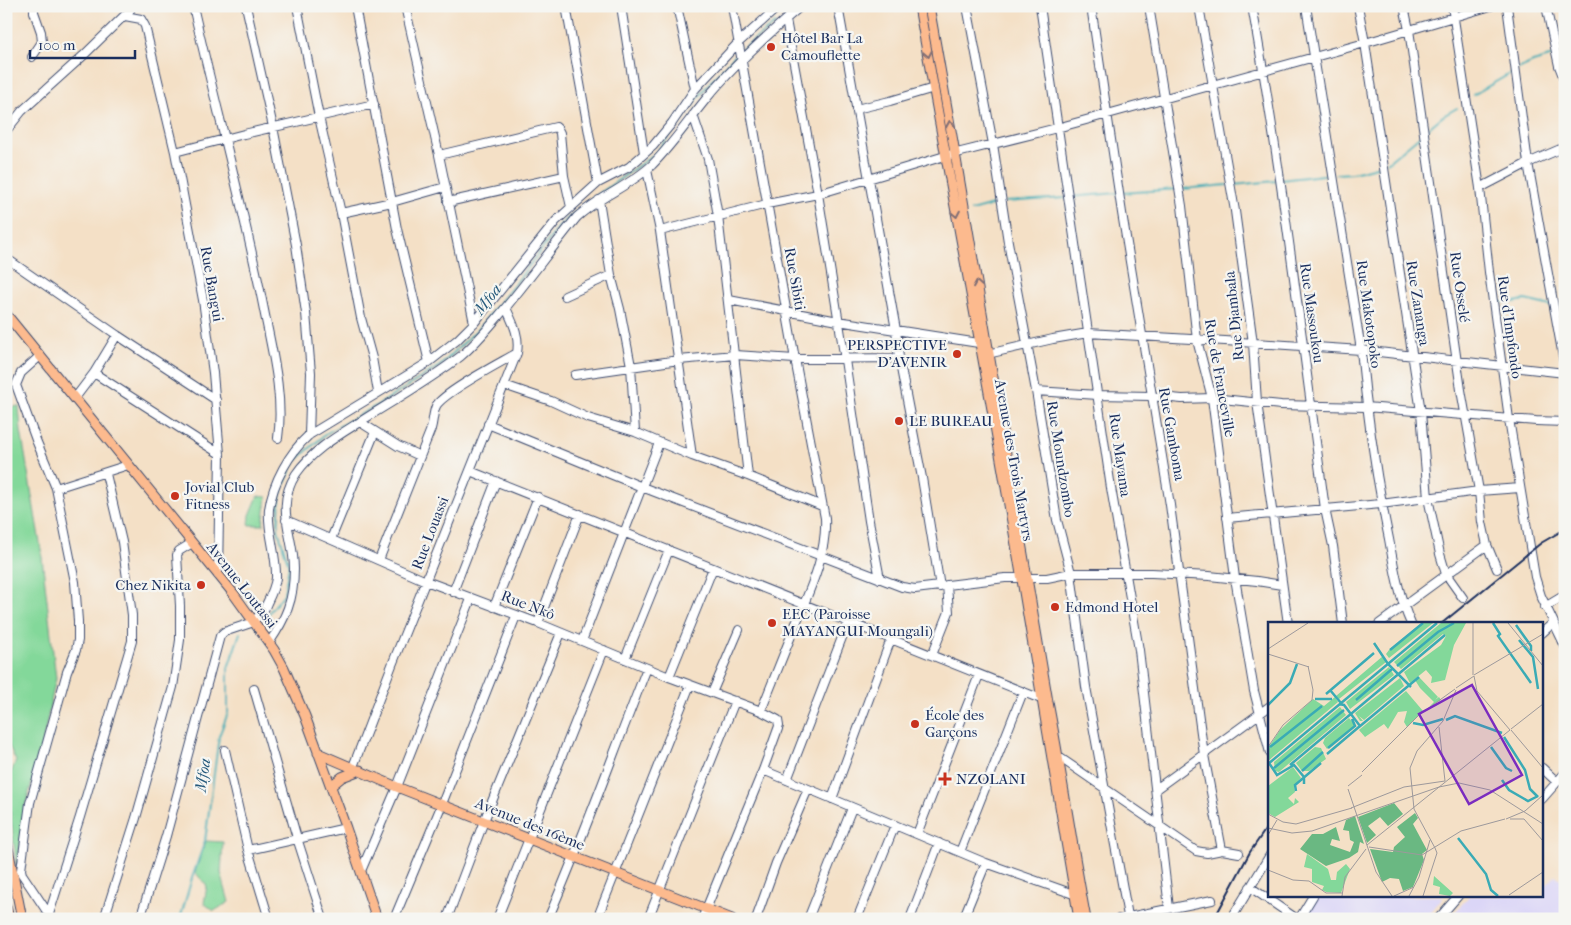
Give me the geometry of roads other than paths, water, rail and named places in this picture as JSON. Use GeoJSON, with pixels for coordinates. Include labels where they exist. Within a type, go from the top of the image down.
{"type":"FeatureCollection","features":[{"type":"Feature","properties":{"kind":"main road","name":"Avenue des Trois Martyrs"},"geometry":{"type":"LineString","coordinates":[[919,6],[944,156],[984,349],[1059,757],[1078,896],[1079,919]]}},
{"type":"Feature","properties":{"kind":"main road","name":"Avenue des Trois Martyrs"},"geometry":{"type":"LineString","coordinates":[[929,6],[955,153],[984,349]]}},
{"type":"Feature","properties":{"kind":"main road","name":"Avenue Loutassi"},"geometry":{"type":"LineString","coordinates":[[6,314],[218,575],[269,643],[284,668],[305,716],[377,919]]}},
{"type":"Feature","properties":{"kind":"main road","name":"Avenue des Trois Martyrs"},"geometry":{"type":"LineString","coordinates":[[1025,577],[1041,699],[1078,896],[1086,919]]}},
{"type":"Feature","properties":{"kind":"main road","name":"Avenue des 16ème"},"geometry":{"type":"LineString","coordinates":[[318,753],[355,770],[732,919]]}},
{"type":"Feature","properties":{"kind":"main road"},"geometry":{"type":"LineString","coordinates":[[331,786],[355,770]]}},
{"type":"Feature","properties":{"kind":"main road"},"geometry":{"type":"LineString","coordinates":[[6,838],[22,919]]}},
{"type":"Feature","properties":{"kind":"main road"},"geometry":{"type":"LineString","coordinates":[[6,906],[9,919]]}},
{"type":"Feature","properties":{"kind":"street"},"geometry":{"type":"LineString","coordinates":[[32,57],[42,42],[34,6]]}},
{"type":"Feature","properties":{"kind":"street"},"geometry":{"type":"LineString","coordinates":[[6,131],[22,111],[83,56],[132,6]]}},
{"type":"Feature","properties":{"kind":"street"},"geometry":{"type":"LineString","coordinates":[[193,6],[253,255],[272,349],[278,385],[280,419],[278,438]]}},
{"type":"Feature","properties":{"kind":"street"},"geometry":{"type":"LineString","coordinates":[[246,6],[273,127],[296,245],[306,313],[311,373],[309,435]]}},
{"type":"Feature","properties":{"kind":"street"},"geometry":{"type":"LineString","coordinates":[[297,6],[378,392]]}},
{"type":"Feature","properties":{"kind":"street"},"geometry":{"type":"LineString","coordinates":[[355,6],[392,202],[411,293],[429,362]]}},
{"type":"Feature","properties":{"kind":"street"},"geometry":{"type":"LineString","coordinates":[[405,6],[446,187],[474,323]]}},
{"type":"Feature","properties":{"kind":"street"},"geometry":{"type":"LineString","coordinates":[[566,6],[598,184]]}},
{"type":"Feature","properties":{"kind":"street"},"geometry":{"type":"LineString","coordinates":[[621,6],[644,153]]}},
{"type":"Feature","properties":{"kind":"street"},"geometry":{"type":"LineString","coordinates":[[677,6],[695,88]]}},
{"type":"Feature","properties":{"kind":"street","name":"Rue Sibiti"},"geometry":{"type":"LineString","coordinates":[[732,6],[826,529],[821,556]]}},
{"type":"Feature","properties":{"kind":"street"},"geometry":{"type":"LineString","coordinates":[[140,919],[166,836],[220,636],[224,632],[253,621],[260,616],[272,594],[276,578],[269,525],[270,503],[285,464],[309,435],[429,362],[453,344],[474,323],[545,234],[571,207],[598,184],[629,167],[653,146],[672,123],[695,88],[779,6]]}},
{"type":"Feature","properties":{"kind":"street"},"geometry":{"type":"LineString","coordinates":[[269,643],[289,608],[294,570],[292,546],[284,507],[294,476],[302,466],[338,435],[438,374],[479,339],[506,308],[577,217],[587,208],[647,170],[662,155],[693,115],[742,59],[801,6]]}},
{"type":"Feature","properties":{"kind":"street"},"geometry":{"type":"LineString","coordinates":[[838,6],[896,330],[899,358],[949,612],[932,655]]}},
{"type":"Feature","properties":{"kind":"street","name":"Rue Moundzombo"},"geometry":{"type":"LineString","coordinates":[[967,6],[1036,392],[1056,520],[1071,573],[1086,687],[1131,917]]}},
{"type":"Feature","properties":{"kind":"street","name":"Rue Mayama"},"geometry":{"type":"LineString","coordinates":[[1040,6],[1110,488],[1139,650],[1169,908]]}},
{"type":"Feature","properties":{"kind":"street","name":"Rue Gamboma"},"geometry":{"type":"LineString","coordinates":[[1091,6],[1122,213],[1170,505],[1204,755],[1222,850]]}},
{"type":"Feature","properties":{"kind":"street","name":"Rue de Franceville"},"geometry":{"type":"LineString","coordinates":[[1149,6],[1182,206],[1197,340],[1212,398],[1235,578],[1254,690],[1268,746]]}},
{"type":"Feature","properties":{"kind":"street","name":"Rue Djambala"},"geometry":{"type":"LineString","coordinates":[[1199,6],[1235,211],[1252,343],[1257,402],[1288,622]]}},
{"type":"Feature","properties":{"kind":"street","name":"Rue Massoukou"},"geometry":{"type":"LineString","coordinates":[[1252,6],[1343,622]]}},
{"type":"Feature","properties":{"kind":"street","name":"Rue Makotopoko"},"geometry":{"type":"LineString","coordinates":[[1306,6],[1361,350],[1366,407],[1381,504],[1403,606],[1409,622]]}},
{"type":"Feature","properties":{"kind":"street","name":"Rue Zananga"},"geometry":{"type":"LineString","coordinates":[[1358,6],[1421,412],[1428,498],[1446,574],[1463,598]]}},
{"type":"Feature","properties":{"kind":"street","name":"Rue Osselé"},"geometry":{"type":"LineString","coordinates":[[1404,6],[1482,522],[1487,546],[1497,569]]}},
{"type":"Feature","properties":{"kind":"street","name":"Rue d'Impfondo"},"geometry":{"type":"LineString","coordinates":[[1452,6],[1480,188],[1489,272],[1509,419],[1535,577],[1540,596],[1565,646]]}},
{"type":"Feature","properties":{"kind":"street"},"geometry":{"type":"LineString","coordinates":[[660,231],[767,204],[818,194],[944,156],[1058,128],[1213,86],[1491,6]]}},
{"type":"Feature","properties":{"kind":"street"},"geometry":{"type":"LineString","coordinates":[[1507,6],[1528,163],[1565,368]]}},
{"type":"Feature","properties":{"kind":"street"},"geometry":{"type":"LineString","coordinates":[[1546,6],[1565,81]]}},
{"type":"Feature","properties":{"kind":"street","name":"Rue Bangui"},"geometry":{"type":"LineString","coordinates":[[125,12],[140,19],[145,26],[175,152],[203,300],[216,400],[220,454],[218,575]]}},
{"type":"Feature","properties":{"kind":"street"},"geometry":{"type":"LineString","coordinates":[[786,20],[818,194],[869,521],[880,579]]}},
{"type":"Feature","properties":{"kind":"street"},"geometry":{"type":"LineString","coordinates":[[856,109],[934,88]]}},
{"type":"Feature","properties":{"kind":"street"},"geometry":{"type":"LineString","coordinates":[[175,152],[374,104]]}},
{"type":"Feature","properties":{"kind":"street"},"geometry":{"type":"LineString","coordinates":[[693,115],[708,160],[718,216],[748,476]]}},
{"type":"Feature","properties":{"kind":"street"},"geometry":{"type":"LineString","coordinates":[[439,155],[556,128],[560,133],[564,176],[571,207]]}},
{"type":"Feature","properties":{"kind":"street"},"geometry":{"type":"LineString","coordinates":[[1480,188],[1528,163],[1565,147]]}},
{"type":"Feature","properties":{"kind":"street"},"geometry":{"type":"LineString","coordinates":[[647,170],[660,231],[692,456]]}},
{"type":"Feature","properties":{"kind":"street"},"geometry":{"type":"LineString","coordinates":[[448,202],[564,176]]}},
{"type":"Feature","properties":{"kind":"street"},"geometry":{"type":"LineString","coordinates":[[341,213],[392,202],[446,187]]}},
{"type":"Feature","properties":{"kind":"street"},"geometry":{"type":"LineString","coordinates":[[599,200],[611,275],[631,366],[635,432]]}},
{"type":"Feature","properties":{"kind":"street"},"geometry":{"type":"LineString","coordinates":[[6,258],[117,335],[216,400]]}},
{"type":"Feature","properties":{"kind":"street"},"geometry":{"type":"LineString","coordinates":[[565,296],[611,275]]}},
{"type":"Feature","properties":{"kind":"street"},"geometry":{"type":"LineString","coordinates":[[729,300],[896,330],[984,349],[1027,345],[1088,333],[1361,350],[1565,373]]}},
{"type":"Feature","properties":{"kind":"street","name":"Rue Louassi"},"geometry":{"type":"LineString","coordinates":[[355,770],[426,581],[517,353],[517,332],[506,308]]}},
{"type":"Feature","properties":{"kind":"street"},"geometry":{"type":"LineString","coordinates":[[75,398],[94,373],[117,335]]}},
{"type":"Feature","properties":{"kind":"street"},"geometry":{"type":"LineString","coordinates":[[379,560],[431,429],[438,404],[473,378],[517,353]]}},
{"type":"Feature","properties":{"kind":"street"},"geometry":{"type":"LineString","coordinates":[[574,375],[679,360],[735,355],[845,360],[899,358]]}},
{"type":"Feature","properties":{"kind":"street"},"geometry":{"type":"LineString","coordinates":[[40,356],[21,373],[16,385],[56,488],[75,582],[78,621],[78,640],[30,803],[21,870],[51,916]]}},
{"type":"Feature","properties":{"kind":"street"},"geometry":{"type":"LineString","coordinates":[[94,373],[220,454]]}},
{"type":"Feature","properties":{"kind":"street"},"geometry":{"type":"LineString","coordinates":[[504,385],[551,401],[588,418],[635,432],[822,506]]}},
{"type":"Feature","properties":{"kind":"street"},"geometry":{"type":"LineString","coordinates":[[1036,392],[1151,396],[1182,399],[1212,398],[1565,422]]}},
{"type":"Feature","properties":{"kind":"street"},"geometry":{"type":"LineString","coordinates":[[360,422],[420,456]]}},
{"type":"Feature","properties":{"kind":"street"},"geometry":{"type":"LineString","coordinates":[[488,424],[642,487],[902,587],[915,589],[1025,577],[1047,578],[1071,573],[1180,575],[1235,578],[1282,584]]}},
{"type":"Feature","properties":{"kind":"street"},"geometry":{"type":"LineString","coordinates":[[331,539],[375,432]]}},
{"type":"Feature","properties":{"kind":"street"},"geometry":{"type":"LineString","coordinates":[[582,641],[659,442]]}},
{"type":"Feature","properties":{"kind":"street"},"geometry":{"type":"LineString","coordinates":[[56,488],[128,466]]}},
{"type":"Feature","properties":{"kind":"street"},"geometry":{"type":"LineString","coordinates":[[470,471],[1041,699]]}},
{"type":"Feature","properties":{"kind":"street"},"geometry":{"type":"LineString","coordinates":[[51,916],[132,641],[132,615],[122,542],[106,474]]}},
{"type":"Feature","properties":{"kind":"street"},"geometry":{"type":"LineString","coordinates":[[453,592],[496,481]]}},
{"type":"Feature","properties":{"kind":"street"},"geometry":{"type":"LineString","coordinates":[[1227,518],[1381,504],[1478,491],[1520,488]]}},
{"type":"Feature","properties":{"kind":"street"},"geometry":{"type":"LineString","coordinates":[[494,607],[538,497]]}},
{"type":"Feature","properties":{"kind":"street"},"geometry":{"type":"LineString","coordinates":[[538,623],[580,514]]}},
{"type":"Feature","properties":{"kind":"street","name":"Rue Nkô"},"geometry":{"type":"LineString","coordinates":[[286,520],[453,592],[538,623],[669,677],[761,711],[778,720],[779,726],[763,770],[702,919]]}},
{"type":"Feature","properties":{"kind":"street"},"geometry":{"type":"LineString","coordinates":[[104,919],[136,818],[173,687],[180,640],[177,555],[179,551],[192,544]]}},
{"type":"Feature","properties":{"kind":"street"},"geometry":{"type":"LineString","coordinates":[[1382,622],[1487,546]]}},
{"type":"Feature","properties":{"kind":"street"},"geometry":{"type":"LineString","coordinates":[[625,658],[669,550]]}},
{"type":"Feature","properties":{"kind":"street"},"geometry":{"type":"LineString","coordinates":[[761,711],[821,556]]}},
{"type":"Feature","properties":{"kind":"street"},"geometry":{"type":"LineString","coordinates":[[669,677],[713,568]]}},
{"type":"Feature","properties":{"kind":"street"},"geometry":{"type":"LineString","coordinates":[[1545,607],[1565,595]]}},
{"type":"Feature","properties":{"kind":"street"},"geometry":{"type":"LineString","coordinates":[[361,871],[397,786],[471,598]]}},
{"type":"Feature","properties":{"kind":"street"},"geometry":{"type":"LineString","coordinates":[[394,919],[442,804],[516,616]]}},
{"type":"Feature","properties":{"kind":"street"},"geometry":{"type":"LineString","coordinates":[[786,780],[848,622]]}},
{"type":"Feature","properties":{"kind":"street"},"geometry":{"type":"LineString","coordinates":[[1544,631],[1553,623]]}},
{"type":"Feature","properties":{"kind":"street"},"geometry":{"type":"LineString","coordinates":[[712,693],[738,630]]}},
{"type":"Feature","properties":{"kind":"street"},"geometry":{"type":"LineString","coordinates":[[447,919],[484,821],[561,633]]}},
{"type":"Feature","properties":{"kind":"street"},"geometry":{"type":"LineString","coordinates":[[832,799],[891,640]]}},
{"type":"Feature","properties":{"kind":"street"},"geometry":{"type":"LineString","coordinates":[[497,919],[604,650]]}},
{"type":"Feature","properties":{"kind":"street"},"geometry":{"type":"LineString","coordinates":[[548,919],[575,857],[607,767],[647,668]]}},
{"type":"Feature","properties":{"kind":"street"},"geometry":{"type":"LineString","coordinates":[[917,834],[979,675]]}},
{"type":"Feature","properties":{"kind":"street"},"geometry":{"type":"LineString","coordinates":[[597,919],[690,685]]}},
{"type":"Feature","properties":{"kind":"street"},"geometry":{"type":"LineString","coordinates":[[254,689],[297,838],[323,919]]}},
{"type":"Feature","properties":{"kind":"street"},"geometry":{"type":"LineString","coordinates":[[960,852],[1023,692]]}},
{"type":"Feature","properties":{"kind":"street"},"geometry":{"type":"LineString","coordinates":[[648,919],[735,701]]}},
{"type":"Feature","properties":{"kind":"street"},"geometry":{"type":"LineString","coordinates":[[1156,790],[1268,707]]}},
{"type":"Feature","properties":{"kind":"street"},"geometry":{"type":"LineString","coordinates":[[225,750],[248,850],[270,919]]}},
{"type":"Feature","properties":{"kind":"street"},"geometry":{"type":"LineString","coordinates":[[1059,757],[1201,853],[1222,850],[1239,853]]}},
{"type":"Feature","properties":{"kind":"street"},"geometry":{"type":"LineString","coordinates":[[763,770],[986,863],[1078,896]]}},
{"type":"Feature","properties":{"kind":"street"},"geometry":{"type":"LineString","coordinates":[[1544,770],[1557,782]]}},
{"type":"Feature","properties":{"kind":"street"},"geometry":{"type":"LineString","coordinates":[[1544,797],[1565,773]]}},
{"type":"Feature","properties":{"kind":"street"},"geometry":{"type":"LineString","coordinates":[[756,919],[776,863],[808,789]]}},
{"type":"Feature","properties":{"kind":"street"},"geometry":{"type":"LineString","coordinates":[[808,919],[852,808]]}},
{"type":"Feature","properties":{"kind":"street"},"geometry":{"type":"LineString","coordinates":[[857,919],[895,825]]}},
{"type":"Feature","properties":{"kind":"street"},"geometry":{"type":"LineString","coordinates":[[248,850],[346,828]]}},
{"type":"Feature","properties":{"kind":"street"},"geometry":{"type":"LineString","coordinates":[[910,919],[939,843]]}},
{"type":"Feature","properties":{"kind":"street"},"geometry":{"type":"LineString","coordinates":[[1231,919],[1268,858]]}},
{"type":"Feature","properties":{"kind":"street"},"geometry":{"type":"LineString","coordinates":[[963,919],[986,863]]}},
{"type":"Feature","properties":{"kind":"street"},"geometry":{"type":"LineString","coordinates":[[1250,887],[1298,919],[1312,898]]}},
{"type":"Feature","properties":{"kind":"street"},"geometry":{"type":"LineString","coordinates":[[1438,919],[1456,898]]}},
{"type":"Feature","properties":{"kind":"street"},"geometry":{"type":"LineString","coordinates":[[1119,919],[1212,900]]}},
{"type":"Feature","properties":{"kind":"waterway","name":"Mfoa"},"geometry":{"type":"LineString","coordinates":[[788,13],[794,6]]}},
{"type":"Feature","properties":{"kind":"waterway","name":"Mfoa"},"geometry":{"type":"LineString","coordinates":[[743,48],[775,24]]}},
{"type":"Feature","properties":{"kind":"waterway","name":"Mfoa"},"geometry":{"type":"LineString","coordinates":[[265,618],[284,594],[289,566],[278,530],[280,494],[294,462],[327,433],[383,402],[441,365],[477,330],[561,224],[592,199],[655,154],[707,86],[737,53]]}},
{"type":"Feature","properties":{"kind":"waterway"},"geometry":{"type":"LineString","coordinates":[[1558,55],[1565,53]]}},
{"type":"Feature","properties":{"kind":"waterway"},"geometry":{"type":"LineString","coordinates":[[1518,69],[1553,56]]}},
{"type":"Feature","properties":{"kind":"waterway"},"geometry":{"type":"LineString","coordinates":[[1473,95],[1514,71]]}},
{"type":"Feature","properties":{"kind":"waterway"},"geometry":{"type":"LineString","coordinates":[[1425,131],[1443,116],[1457,108]]}},
{"type":"Feature","properties":{"kind":"waterway"},"geometry":{"type":"LineString","coordinates":[[1387,163],[1422,134]]}},
{"type":"Feature","properties":{"kind":"waterway"},"geometry":{"type":"LineString","coordinates":[[1336,174],[1353,173],[1380,166]]}},
{"type":"Feature","properties":{"kind":"waterway"},"geometry":{"type":"LineString","coordinates":[[1281,180],[1331,174]]}},
{"type":"Feature","properties":{"kind":"waterway"},"geometry":{"type":"LineString","coordinates":[[1232,185],[1277,181]]}},
{"type":"Feature","properties":{"kind":"waterway"},"geometry":{"type":"LineString","coordinates":[[1182,189],[1227,185]]}},
{"type":"Feature","properties":{"kind":"waterway"},"geometry":{"type":"LineString","coordinates":[[1122,193],[1177,189]]}},
{"type":"Feature","properties":{"kind":"waterway"},"geometry":{"type":"LineString","coordinates":[[1070,197],[1117,193]]}},
{"type":"Feature","properties":{"kind":"waterway"},"geometry":{"type":"LineString","coordinates":[[1005,202],[1065,198]]}},
{"type":"Feature","properties":{"kind":"waterway"},"geometry":{"type":"LineString","coordinates":[[971,211],[1000,203]]}},
{"type":"Feature","properties":{"kind":"waterway"},"geometry":{"type":"LineString","coordinates":[[1499,302],[1525,300],[1551,306]]}},
{"type":"Feature","properties":{"kind":"waterway"},"geometry":{"type":"LineString","coordinates":[[1555,306],[1565,307]]}},
{"type":"Feature","properties":{"kind":"waterway","name":"Mfoa"},"geometry":{"type":"LineString","coordinates":[[180,919],[205,841],[219,736],[228,713],[228,668],[240,633]]}},
{"type":"Feature","properties":{"kind":"railway"},"geometry":{"type":"LineString","coordinates":[[1443,622],[1541,543],[1565,529]]}},
{"type":"Feature","properties":{"kind":"railway"},"geometry":{"type":"LineString","coordinates":[[1214,919],[1250,852],[1268,826]]}},
{"type":"Feature","properties":{"kind":"place","name":"Hôtel Bar La Camouflette"},"geometry":{"type":"Point","coordinates":[771,47]}},
{"type":"Feature","properties":{"kind":"place","name":"PERSPECTIVE D'AVENIR"},"geometry":{"type":"Point","coordinates":[957,354]}},
{"type":"Feature","properties":{"kind":"place","name":"LE BUREAU"},"geometry":{"type":"Point","coordinates":[899,421]}},
{"type":"Feature","properties":{"kind":"place","name":"Jovial Club Fitness"},"geometry":{"type":"Point","coordinates":[175,496]}},
{"type":"Feature","properties":{"kind":"place","name":"Chez Nikita"},"geometry":{"type":"Point","coordinates":[201,585]}},
{"type":"Feature","properties":{"kind":"place","name":"Edmond Hotel"},"geometry":{"type":"Point","coordinates":[1055,607]}},
{"type":"Feature","properties":{"kind":"place","name":"EEC (Paroisse MAYANGUI Moungali)"},"geometry":{"type":"Point","coordinates":[772,623]}},
{"type":"Feature","properties":{"kind":"place","name":"École des Garçons"},"geometry":{"type":"Point","coordinates":[915,724]}},
{"type":"Feature","properties":{"kind":"place","name":"NZOLANI"},"geometry":{"type":"Point","coordinates":[945,779]}}]}
